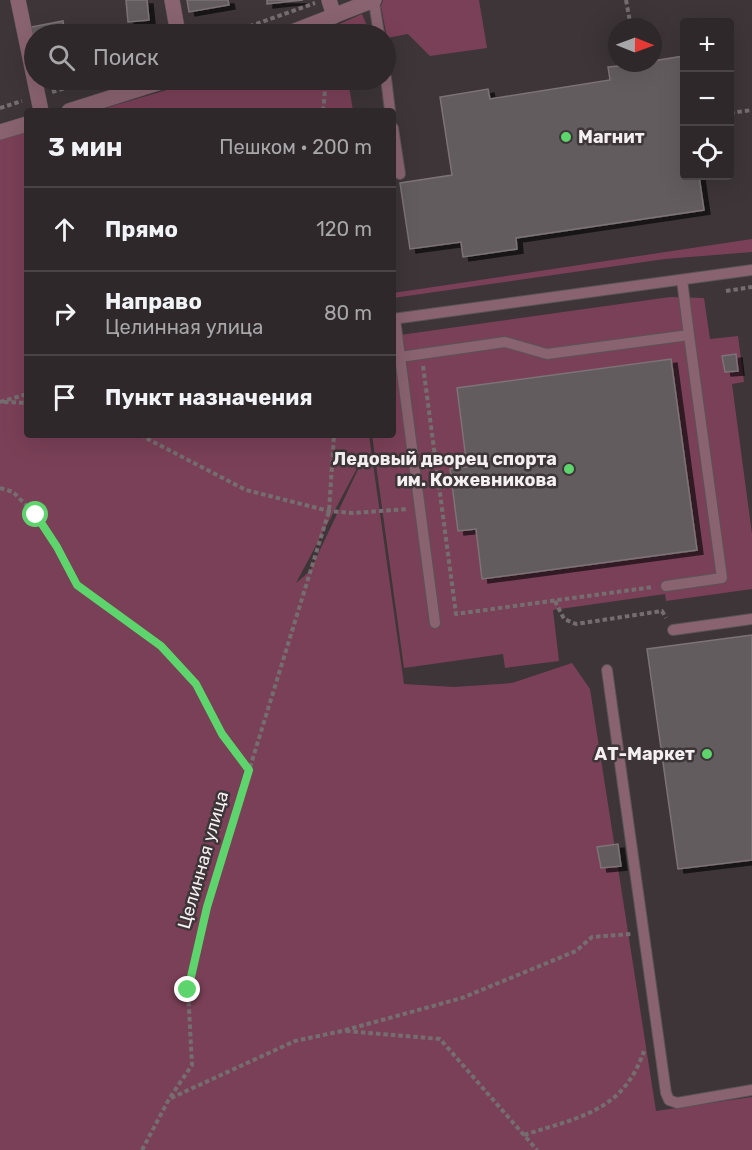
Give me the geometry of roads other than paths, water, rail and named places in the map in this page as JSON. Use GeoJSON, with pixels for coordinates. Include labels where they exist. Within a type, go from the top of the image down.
{"type":"FeatureCollection","features":[{"type":"Feature","properties":{"kind":"street"},"geometry":{"type":"LineString","coordinates":[[18,0],[24,29]]}},
{"type":"Feature","properties":{"kind":"street"},"geometry":{"type":"LineString","coordinates":[[172,0],[176,24]]}},
{"type":"Feature","properties":{"kind":"street"},"geometry":{"type":"LineString","coordinates":[[329,0],[334,16]]}},
{"type":"Feature","properties":{"kind":"street"},"geometry":{"type":"LineString","coordinates":[[313,24],[374,1]]}},
{"type":"Feature","properties":{"kind":"street"},"geometry":{"type":"LineString","coordinates":[[37,90],[40,108]]}},
{"type":"Feature","properties":{"kind":"street"},"geometry":{"type":"LineString","coordinates":[[78,108],[135,90]]}},
{"type":"Feature","properties":{"kind":"street"},"geometry":{"type":"LineString","coordinates":[[0,132],[24,125]]}},
{"type":"Feature","properties":{"kind":"lane"},"geometry":{"type":"LineString","coordinates":[[374,1],[377,24]]}},
{"type":"Feature","properties":{"kind":"lane"},"geometry":{"type":"LineString","coordinates":[[387,90],[390,108]]}},
{"type":"Feature","properties":{"kind":"lane"},"geometry":{"type":"LineString","coordinates":[[396,148],[400,174]]}},
{"type":"Feature","properties":{"kind":"lane"},"geometry":{"type":"LineString","coordinates":[[396,319],[752,270]]}},
{"type":"Feature","properties":{"kind":"lane"},"geometry":{"type":"LineString","coordinates":[[666,586],[722,578],[682,280]]}},
{"type":"Feature","properties":{"kind":"lane"},"geometry":{"type":"LineString","coordinates":[[396,332],[435,624]]}},
{"type":"Feature","properties":{"kind":"lane"},"geometry":{"type":"LineString","coordinates":[[400,357],[505,342],[547,354],[689,335]]}},
{"type":"Feature","properties":{"kind":"lane"},"geometry":{"type":"LineString","coordinates":[[673,630],[752,619]]}},
{"type":"Feature","properties":{"kind":"lane"},"geometry":{"type":"LineString","coordinates":[[607,670],[669,1100],[677,1103],[752,1090]]}},
{"type":"Feature","properties":{"kind":"place","name":"Магнит"},"geometry":{"type":"Point","coordinates":[566,137]}},
{"type":"Feature","properties":{"kind":"place","name":"Ледовый дворец спорта им. Кожевникова"},"geometry":{"type":"Point","coordinates":[569,469]}},
{"type":"Feature","properties":{"kind":"place","name":"АТ-Маркет"},"geometry":{"type":"Point","coordinates":[707,754]}}]}
